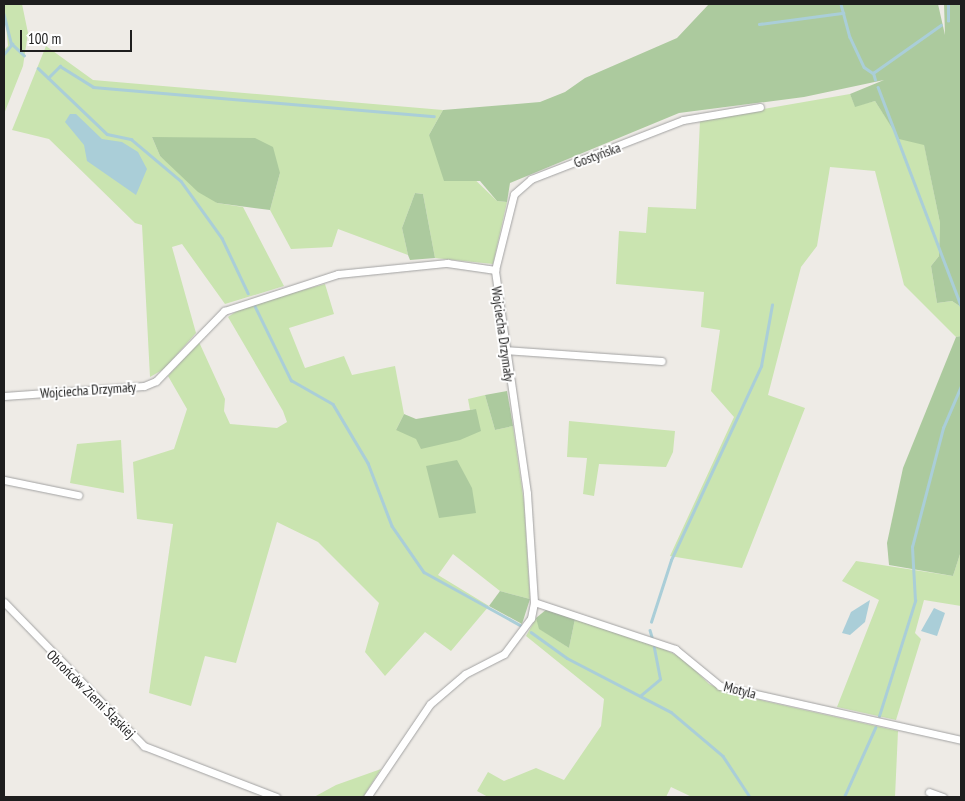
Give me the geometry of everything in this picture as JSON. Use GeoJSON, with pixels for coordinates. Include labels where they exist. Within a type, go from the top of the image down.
{"type":"FeatureCollection","features":[{"type":"Feature","properties":{"kind":"street","name":"Gostyńska"},"geometry":{"type":"LineString","coordinates":[[495,270],[514,194],[521,185],[683,120],[760,107]]}},
{"type":"Feature","properties":{"kind":"street","name":"Wojciecha Drzymały"},"geometry":{"type":"LineString","coordinates":[[4,396],[144,386],[156,381],[224,311],[338,274],[447,263],[495,270],[504,350],[528,493],[534,602],[531,618],[511,647],[445,688],[430,704],[367,797]]}},
{"type":"Feature","properties":{"kind":"street"},"geometry":{"type":"LineString","coordinates":[[504,350],[662,361]]}},
{"type":"Feature","properties":{"kind":"street"},"geometry":{"type":"LineString","coordinates":[[4,480],[78,495]]}},
{"type":"Feature","properties":{"kind":"street","name":"Obrońców Ziemi Śląskiej"},"geometry":{"type":"LineString","coordinates":[[4,602],[144,746],[276,797]]}},
{"type":"Feature","properties":{"kind":"street","name":"Motyla"},"geometry":{"type":"LineString","coordinates":[[534,602],[675,649],[720,686],[961,740]]}},
{"type":"Feature","properties":{"kind":"street"},"geometry":{"type":"LineString","coordinates":[[929,792],[943,797]]}},
{"type":"Feature","properties":{"kind":"green space"},"geometry":{"type":"Polygon","coordinates":[[[4,4],[22,4],[28,33],[23,66],[4,114],[4,50],[8,46],[4,4]]]}},
{"type":"Feature","properties":{"kind":"green space"},"geometry":{"type":"Polygon","coordinates":[[[709,4],[938,4],[945,35],[944,4],[961,4],[961,307],[952,301],[937,303],[931,266],[939,256],[940,223],[924,145],[899,139],[875,101],[855,107],[850,94],[884,80],[804,97],[679,113],[510,183],[507,202],[497,201],[480,181],[444,181],[429,135],[443,110],[540,102],[565,92],[585,78],[677,38],[709,4]]]}},
{"type":"Feature","properties":{"kind":"green space"},"geometry":{"type":"Polygon","coordinates":[[[46,46],[93,80],[443,110],[429,135],[497,201],[507,202],[493,264],[435,258],[423,194],[415,193],[402,228],[408,255],[338,229],[332,247],[291,249],[270,210],[280,173],[152,137],[160,156],[217,203],[243,207],[284,286],[225,304],[182,244],[172,247],[196,333],[164,369],[150,377],[142,225],[135,223],[49,139],[12,130],[46,46]]]}},
{"type":"Feature","properties":{"kind":"green space"},"geometry":{"type":"Polygon","coordinates":[[[850,94],[855,106],[875,101],[899,138],[924,144],[940,223],[939,256],[931,266],[937,303],[952,301],[961,307],[961,336],[956,337],[904,285],[875,171],[830,167],[817,246],[801,267],[768,395],[805,408],[742,568],[670,556],[734,417],[711,391],[720,330],[701,327],[704,292],[616,284],[619,231],[646,233],[648,207],[696,209],[700,120],[850,94]]]}},
{"type":"Feature","properties":{"kind":"green space"},"geometry":{"type":"Polygon","coordinates":[[[152,137],[255,138],[273,147],[280,173],[270,210],[217,203],[198,192],[160,156],[152,137]]]}},
{"type":"Feature","properties":{"kind":"green space"},"geometry":{"type":"Polygon","coordinates":[[[415,193],[423,194],[435,258],[410,260],[408,255],[402,228],[415,193]]]}},
{"type":"Feature","properties":{"kind":"green space"},"geometry":{"type":"Polygon","coordinates":[[[325,284],[334,314],[289,328],[305,368],[344,356],[352,375],[395,366],[404,414],[396,430],[476,409],[470,410],[468,399],[485,395],[495,430],[513,426],[524,503],[530,599],[500,591],[453,554],[438,575],[489,606],[451,651],[425,632],[385,676],[365,652],[379,603],[318,542],[277,522],[236,663],[205,656],[191,706],[149,693],[173,524],[137,519],[133,462],[174,449],[187,409],[168,376],[199,342],[225,399],[224,411],[230,424],[277,428],[287,422],[283,411],[228,317],[244,306],[325,284]]]}},
{"type":"Feature","properties":{"kind":"green space"},"geometry":{"type":"Polygon","coordinates":[[[961,336],[961,551],[953,576],[889,565],[887,543],[903,468],[956,337],[961,336]]]}},
{"type":"Feature","properties":{"kind":"green space"},"geometry":{"type":"Polygon","coordinates":[[[507,391],[513,426],[495,430],[485,395],[507,391]]]}},
{"type":"Feature","properties":{"kind":"green space"},"geometry":{"type":"Polygon","coordinates":[[[476,409],[481,431],[460,440],[421,449],[416,439],[396,430],[404,414],[416,419],[476,409]]]}},
{"type":"Feature","properties":{"kind":"green space"},"geometry":{"type":"Polygon","coordinates":[[[569,421],[675,431],[673,452],[666,467],[599,464],[594,496],[583,494],[587,458],[567,457],[569,421]]]}},
{"type":"Feature","properties":{"kind":"green space"},"geometry":{"type":"Polygon","coordinates":[[[121,440],[124,493],[70,483],[77,444],[121,440]]]}},
{"type":"Feature","properties":{"kind":"green space"},"geometry":{"type":"Polygon","coordinates":[[[457,460],[472,488],[476,513],[439,518],[426,466],[457,460]]]}},
{"type":"Feature","properties":{"kind":"green space"},"geometry":{"type":"Polygon","coordinates":[[[961,551],[961,606],[924,600],[915,633],[921,639],[896,720],[837,707],[879,600],[842,581],[856,561],[953,576],[961,551]]]}},
{"type":"Feature","properties":{"kind":"green space"},"geometry":{"type":"Polygon","coordinates":[[[500,591],[530,599],[522,624],[489,606],[500,591]]]}},
{"type":"Feature","properties":{"kind":"green space"},"geometry":{"type":"Polygon","coordinates":[[[547,609],[575,619],[569,648],[539,629],[536,618],[547,609]]]}},
{"type":"Feature","properties":{"kind":"green space"},"geometry":{"type":"Polygon","coordinates":[[[536,618],[540,629],[569,648],[575,619],[666,650],[684,659],[709,684],[729,693],[898,731],[895,797],[692,797],[671,787],[666,797],[488,797],[477,791],[488,772],[504,781],[536,768],[564,780],[601,726],[604,699],[526,636],[536,618]]]}},
{"type":"Feature","properties":{"kind":"green space"},"geometry":{"type":"Polygon","coordinates":[[[381,769],[363,797],[314,797],[336,785],[381,769]]]}},
{"type":"Feature","properties":{"kind":"water"},"geometry":{"type":"Polygon","coordinates":[[[70,114],[76,114],[102,139],[122,142],[138,152],[147,169],[136,195],[87,161],[84,145],[65,122],[70,114]]]}},
{"type":"Feature","properties":{"kind":"water"},"geometry":{"type":"Polygon","coordinates":[[[870,600],[865,622],[850,635],[842,633],[851,612],[870,600]]]}},
{"type":"Feature","properties":{"kind":"water"},"geometry":{"type":"Polygon","coordinates":[[[934,608],[945,613],[937,636],[921,631],[934,608]]]}},
{"type":"Feature","properties":{"kind":"waterway"},"geometry":{"type":"LineString","coordinates":[[841,4],[850,37],[864,67],[873,73]]}},
{"type":"Feature","properties":{"kind":"waterway"},"geometry":{"type":"LineString","coordinates":[[948,4],[948,21]]}},
{"type":"Feature","properties":{"kind":"waterway"},"geometry":{"type":"LineString","coordinates":[[759,24],[843,13]]}},
{"type":"Feature","properties":{"kind":"waterway"},"geometry":{"type":"LineString","coordinates":[[4,14],[11,43],[24,55]]}},
{"type":"Feature","properties":{"kind":"waterway"},"geometry":{"type":"LineString","coordinates":[[875,80],[873,73],[941,25]]}},
{"type":"Feature","properties":{"kind":"waterway"},"geometry":{"type":"LineString","coordinates":[[4,54],[12,44]]}},
{"type":"Feature","properties":{"kind":"waterway"},"geometry":{"type":"LineString","coordinates":[[48,78],[60,66],[93,87],[434,116]]}},
{"type":"Feature","properties":{"kind":"waterway"},"geometry":{"type":"LineString","coordinates":[[38,68],[107,134],[131,139],[181,181],[222,238],[248,293]]}},
{"type":"Feature","properties":{"kind":"waterway"},"geometry":{"type":"LineString","coordinates":[[878,87],[961,305]]}},
{"type":"Feature","properties":{"kind":"waterway"},"geometry":{"type":"LineString","coordinates":[[254,304],[291,380],[333,404],[368,463],[392,526],[424,572],[520,625]]}},
{"type":"Feature","properties":{"kind":"waterway"},"geometry":{"type":"LineString","coordinates":[[651,622],[671,560],[761,366],[772,305]]}},
{"type":"Feature","properties":{"kind":"waterway"},"geometry":{"type":"LineString","coordinates":[[879,716],[915,601],[912,547],[943,428],[961,386]]}},
{"type":"Feature","properties":{"kind":"waterway"},"geometry":{"type":"LineString","coordinates":[[650,630],[652,637]]}},
{"type":"Feature","properties":{"kind":"waterway"},"geometry":{"type":"LineString","coordinates":[[531,632],[567,658],[671,712],[723,756],[750,797]]}},
{"type":"Feature","properties":{"kind":"waterway"},"geometry":{"type":"LineString","coordinates":[[640,696],[660,679],[654,648]]}},
{"type":"Feature","properties":{"kind":"waterway"},"geometry":{"type":"LineString","coordinates":[[844,797],[875,728]]}}]}
